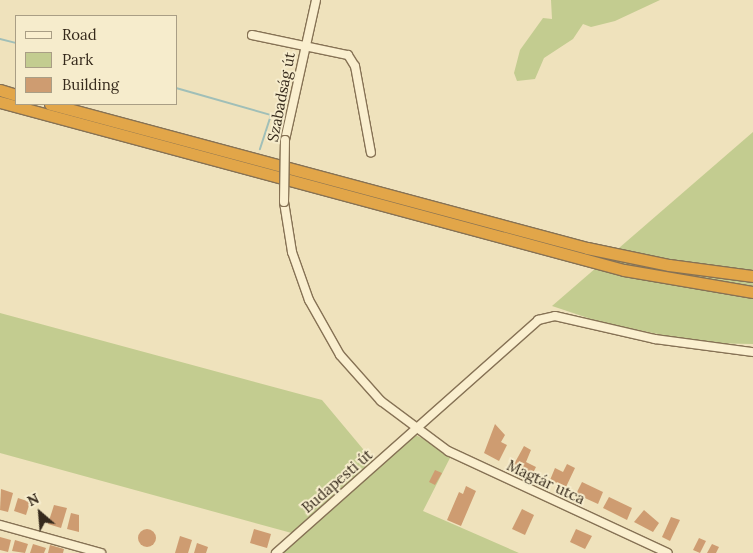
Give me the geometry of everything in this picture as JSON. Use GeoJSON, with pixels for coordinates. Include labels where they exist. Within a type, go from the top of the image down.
{"type":"FeatureCollection","features":[{"type":"Feature","properties":{"kind":"highway"},"geometry":{"type":"LineString","coordinates":[[0,90],[15,95]]}},
{"type":"Feature","properties":{"kind":"highway"},"geometry":{"type":"LineString","coordinates":[[0,102],[624,270],[753,292]]}},
{"type":"Feature","properties":{"kind":"highway"},"geometry":{"type":"LineString","coordinates":[[54,105],[587,248],[669,265],[753,276]]}},
{"type":"Feature","properties":{"kind":"street","name":"Szabadság út"},"geometry":{"type":"LineString","coordinates":[[316,0],[285,140],[284,202],[297,269],[324,330],[370,391],[416,430]]}},
{"type":"Feature","properties":{"kind":"street"},"geometry":{"type":"LineString","coordinates":[[252,35],[342,51],[352,60],[371,153]]}},
{"type":"Feature","properties":{"kind":"street","name":"Budapesti út"},"geometry":{"type":"LineString","coordinates":[[276,553],[416,430],[526,329],[547,316],[703,347],[753,352]]}},
{"type":"Feature","properties":{"kind":"street","name":"Magtár utca"},"geometry":{"type":"LineString","coordinates":[[416,430],[462,458],[668,553]]}},
{"type":"Feature","properties":{"kind":"street"},"geometry":{"type":"LineString","coordinates":[[0,525],[101,553]]}},
{"type":"Feature","properties":{"kind":"green space"},"geometry":{"type":"Polygon","coordinates":[[[551,0],[660,0],[615,21],[591,27],[583,24],[573,39],[544,58],[535,79],[517,81],[514,73],[520,50],[543,18],[552,19],[551,0]]]}},
{"type":"Feature","properties":{"kind":"green space"},"geometry":{"type":"Polygon","coordinates":[[[753,132],[753,344],[701,343],[600,322],[552,306],[753,132]]]}},
{"type":"Feature","properties":{"kind":"green space"},"geometry":{"type":"Polygon","coordinates":[[[0,313],[322,400],[373,461],[410,432],[452,454],[423,511],[519,553],[280,553],[299,535],[0,453],[0,313]]]}},
{"type":"Feature","properties":{"kind":"building"},"geometry":{"type":"Polygon","coordinates":[[[495,424],[505,435],[501,442],[507,445],[499,461],[484,453],[495,424]]]}},
{"type":"Feature","properties":{"kind":"building"},"geometry":{"type":"Polygon","coordinates":[[[524,446],[531,450],[526,462],[536,467],[532,475],[513,466],[524,446]]]}},
{"type":"Feature","properties":{"kind":"building"},"geometry":{"type":"Polygon","coordinates":[[[567,464],[575,468],[566,487],[550,480],[555,468],[563,472],[567,464]]]}},
{"type":"Feature","properties":{"kind":"building"},"geometry":{"type":"Polygon","coordinates":[[[435,470],[442,473],[435,485],[429,482],[435,470]]]}},
{"type":"Feature","properties":{"kind":"building"},"geometry":{"type":"Polygon","coordinates":[[[582,482],[603,492],[598,504],[576,494],[582,482]]]}},
{"type":"Feature","properties":{"kind":"building"},"geometry":{"type":"Polygon","coordinates":[[[466,486],[476,491],[461,526],[447,520],[459,492],[463,494],[466,486]]]}},
{"type":"Feature","properties":{"kind":"building"},"geometry":{"type":"Polygon","coordinates":[[[1,489],[13,493],[8,512],[0,510],[1,489]]]}},
{"type":"Feature","properties":{"kind":"building"},"geometry":{"type":"Polygon","coordinates":[[[609,497],[632,508],[627,520],[603,508],[609,497]]]}},
{"type":"Feature","properties":{"kind":"building"},"geometry":{"type":"Polygon","coordinates":[[[18,498],[30,502],[26,515],[14,511],[18,498]]]}},
{"type":"Feature","properties":{"kind":"building"},"geometry":{"type":"Polygon","coordinates":[[[54,505],[67,508],[61,528],[48,524],[54,505]]]}},
{"type":"Feature","properties":{"kind":"building"},"geometry":{"type":"Polygon","coordinates":[[[522,509],[534,515],[525,535],[512,529],[522,509]]]}},
{"type":"Feature","properties":{"kind":"building"},"geometry":{"type":"Polygon","coordinates":[[[644,510],[659,523],[653,532],[634,522],[644,510]]]}},
{"type":"Feature","properties":{"kind":"building"},"geometry":{"type":"Polygon","coordinates":[[[71,513],[79,515],[79,532],[67,529],[71,513]]]}},
{"type":"Feature","properties":{"kind":"building"},"geometry":{"type":"Polygon","coordinates":[[[671,517],[680,520],[670,541],[662,537],[671,517]]]}},
{"type":"Feature","properties":{"kind":"building"},"geometry":{"type":"Polygon","coordinates":[[[147,529],[153,532],[156,538],[153,544],[147,547],[141,544],[138,538],[141,532],[147,529]]]}},
{"type":"Feature","properties":{"kind":"building"},"geometry":{"type":"Polygon","coordinates":[[[254,529],[271,534],[267,548],[250,543],[254,529]]]}},
{"type":"Feature","properties":{"kind":"building"},"geometry":{"type":"Polygon","coordinates":[[[576,529],[592,536],[585,549],[570,542],[576,529]]]}},
{"type":"Feature","properties":{"kind":"building"},"geometry":{"type":"Polygon","coordinates":[[[180,536],[192,540],[188,553],[175,553],[180,536]]]}},
{"type":"Feature","properties":{"kind":"building"},"geometry":{"type":"Polygon","coordinates":[[[0,537],[11,540],[8,552],[0,550],[0,537]]]}},
{"type":"Feature","properties":{"kind":"building"},"geometry":{"type":"Polygon","coordinates":[[[699,538],[706,541],[700,553],[693,550],[699,538]]]}},
{"type":"Feature","properties":{"kind":"building"},"geometry":{"type":"Polygon","coordinates":[[[15,540],[28,544],[25,553],[12,551],[15,540]]]}},
{"type":"Feature","properties":{"kind":"building"},"geometry":{"type":"Polygon","coordinates":[[[197,543],[208,547],[206,553],[194,553],[197,543]]]}},
{"type":"Feature","properties":{"kind":"building"},"geometry":{"type":"Polygon","coordinates":[[[33,544],[46,548],[44,553],[30,553],[33,544]]]}},
{"type":"Feature","properties":{"kind":"building"},"geometry":{"type":"Polygon","coordinates":[[[712,544],[719,547],[716,553],[707,553],[712,544]]]}},
{"type":"Feature","properties":{"kind":"building"},"geometry":{"type":"Polygon","coordinates":[[[50,545],[64,549],[63,553],[48,553],[50,545]]]}},
{"type":"Feature","properties":{"kind":"waterway"},"geometry":{"type":"LineString","coordinates":[[0,39],[15,43]]}},
{"type":"Feature","properties":{"kind":"waterway"},"geometry":{"type":"LineString","coordinates":[[178,89],[271,115],[260,149]]}}]}
